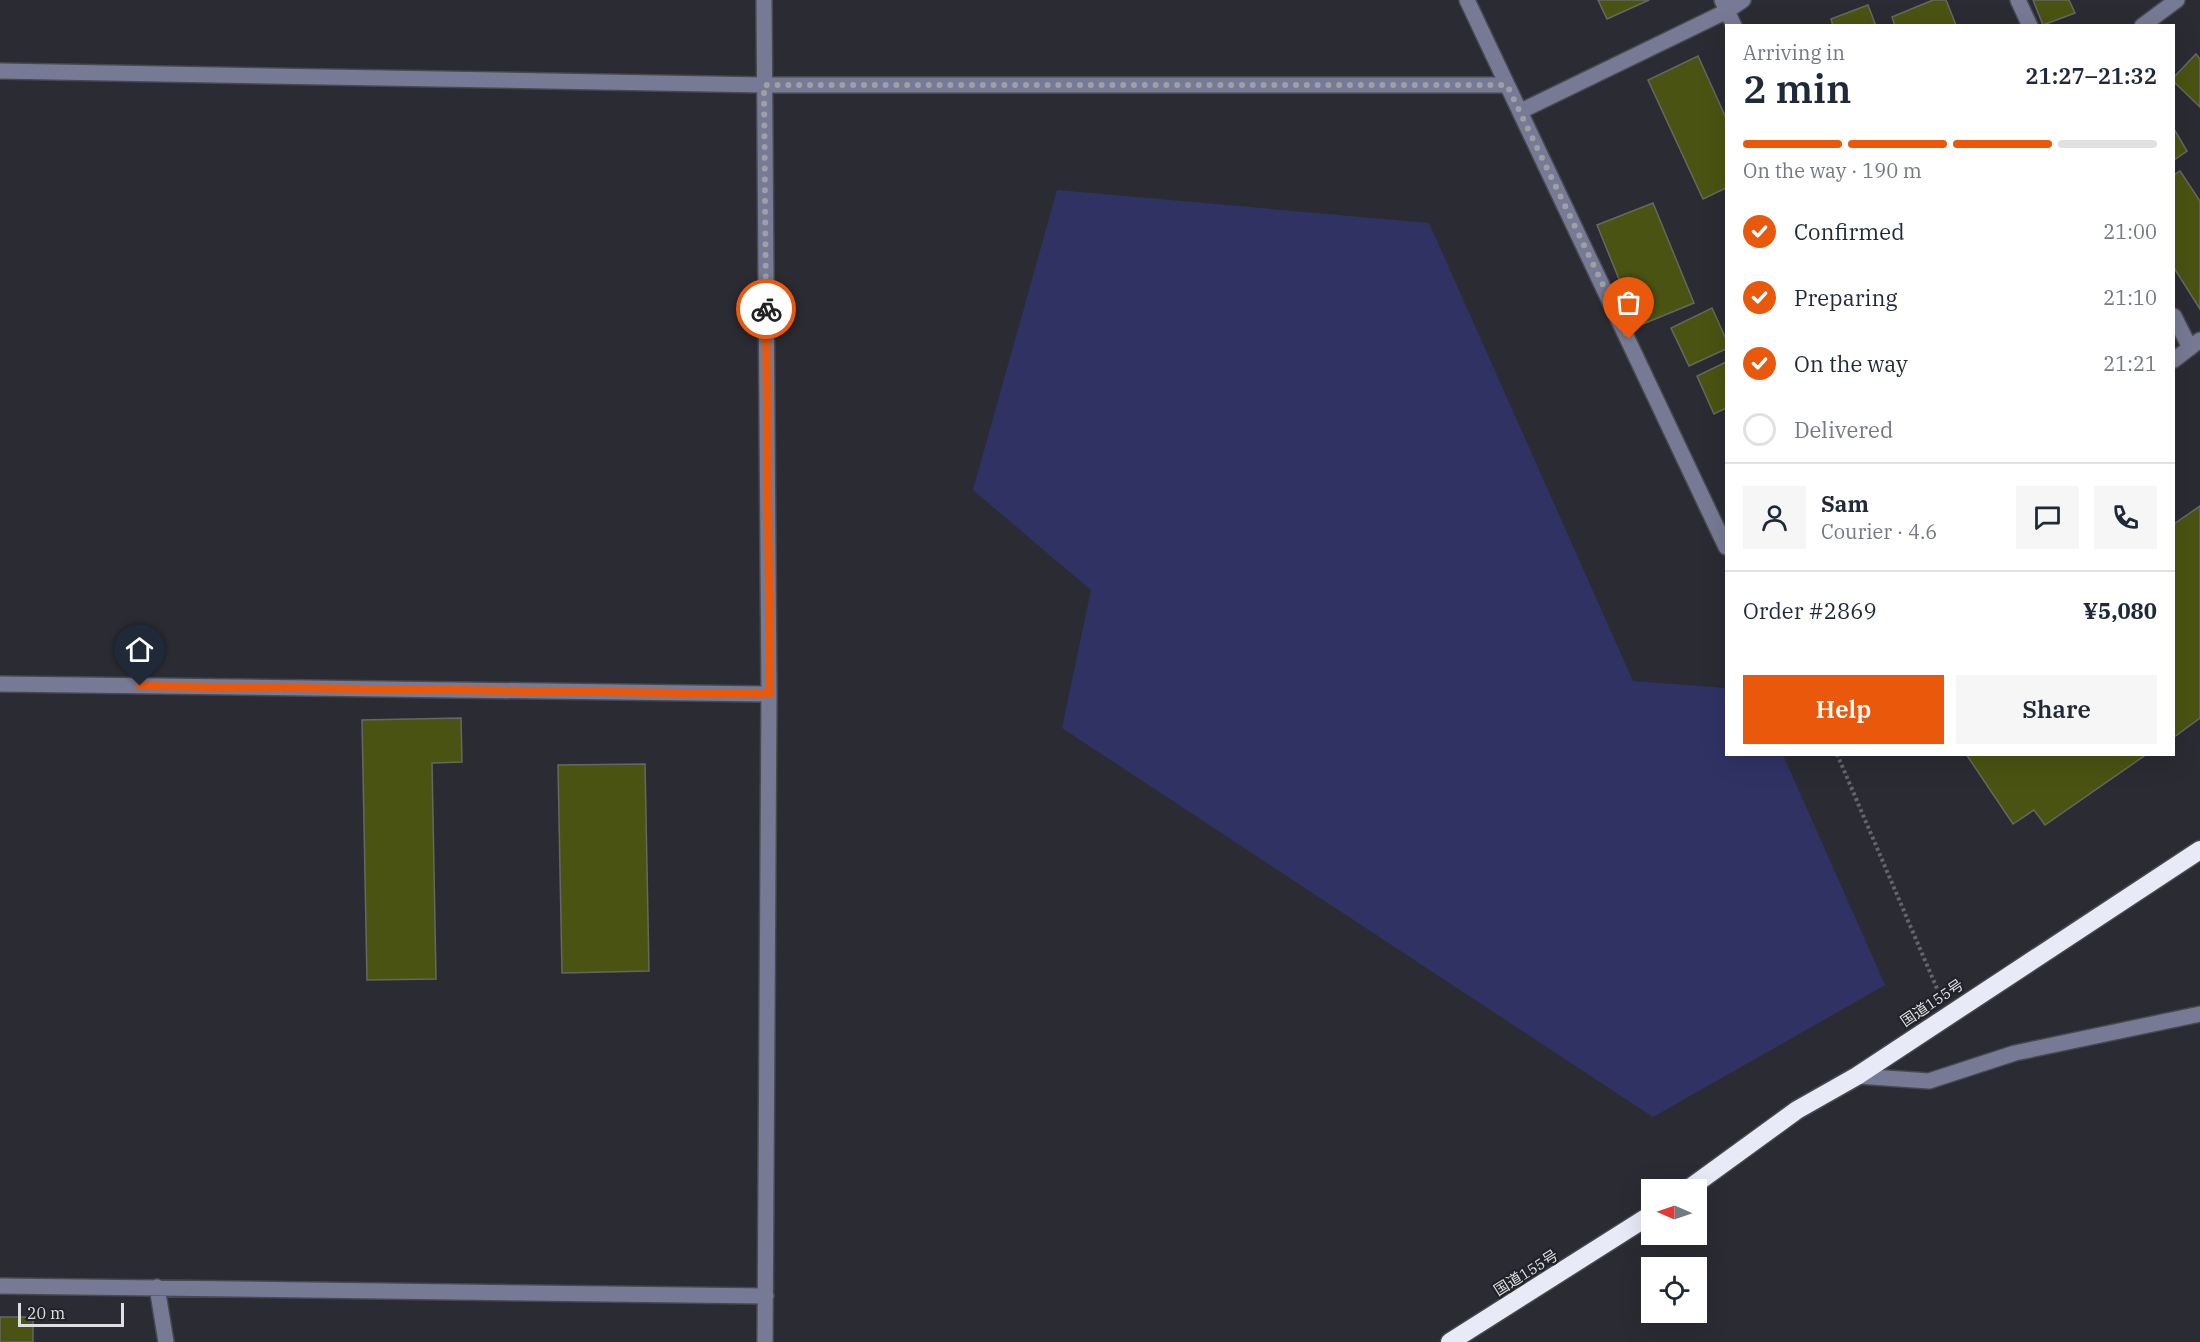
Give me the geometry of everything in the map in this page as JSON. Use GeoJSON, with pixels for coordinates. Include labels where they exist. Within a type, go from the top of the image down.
{"type":"FeatureCollection","features":[{"type":"Feature","properties":{"kind":"highway","name":"国道155号"},"geometry":{"type":"LineString","coordinates":[[1702,1179],[1797,1110],[1857,1076],[2200,850]]}},
{"type":"Feature","properties":{"kind":"highway","name":"国道155号"},"geometry":{"type":"LineString","coordinates":[[1450,1342],[1641,1221]]}},
{"type":"Feature","properties":{"kind":"street"},"geometry":{"type":"LineString","coordinates":[[764,0],[770,694],[765,1342]]}},
{"type":"Feature","properties":{"kind":"street"},"geometry":{"type":"LineString","coordinates":[[1467,0],[1725,544]]}},
{"type":"Feature","properties":{"kind":"street"},"geometry":{"type":"LineString","coordinates":[[1521,111],[1724,5],[1743,0]]}},
{"type":"Feature","properties":{"kind":"street"},"geometry":{"type":"LineString","coordinates":[[2018,0],[2029,24]]}},
{"type":"Feature","properties":{"kind":"street"},"geometry":{"type":"LineString","coordinates":[[2145,24],[2177,0]]}},
{"type":"Feature","properties":{"kind":"street"},"geometry":{"type":"LineString","coordinates":[[1724,5],[1733,24]]}},
{"type":"Feature","properties":{"kind":"street"},"geometry":{"type":"LineString","coordinates":[[0,71],[764,85],[1507,85]]}},
{"type":"Feature","properties":{"kind":"street"},"geometry":{"type":"LineString","coordinates":[[2175,317],[2195,344],[2175,359]]}},
{"type":"Feature","properties":{"kind":"street"},"geometry":{"type":"LineString","coordinates":[[0,684],[770,694]]}},
{"type":"Feature","properties":{"kind":"street"},"geometry":{"type":"LineString","coordinates":[[1857,1076],[1929,1081],[2015,1053],[2200,1014]]}},
{"type":"Feature","properties":{"kind":"street"},"geometry":{"type":"LineString","coordinates":[[0,1286],[766,1296]]}},
{"type":"Feature","properties":{"kind":"street"},"geometry":{"type":"LineString","coordinates":[[157,1287],[166,1342]]}},
{"type":"Feature","properties":{"kind":"path"},"geometry":{"type":"LineString","coordinates":[[1838,756],[1948,1014]]}},
{"type":"Feature","properties":{"kind":"shaded area"},"geometry":{"type":"Polygon","coordinates":[[[1057,190],[1429,223],[1633,681],[1725,688],[1725,756],[1783,756],[1885,985],[1653,1117],[1062,728],[1091,590],[973,490],[1057,190]]]}},
{"type":"Feature","properties":{"kind":"building"},"geometry":{"type":"Polygon","coordinates":[[[1598,0],[1649,0],[1607,19],[1598,0]]]}},
{"type":"Feature","properties":{"kind":"building"},"geometry":{"type":"Polygon","coordinates":[[[1933,0],[1946,0],[1956,24],[1894,24],[1892,17],[1933,0]]]}},
{"type":"Feature","properties":{"kind":"building"},"geometry":{"type":"Polygon","coordinates":[[[2033,0],[2069,0],[2075,13],[2043,24],[2033,0]]]}},
{"type":"Feature","properties":{"kind":"building"},"geometry":{"type":"Polygon","coordinates":[[[1868,5],[1875,24],[1832,24],[1831,19],[1868,5]]]}},
{"type":"Feature","properties":{"kind":"building"},"geometry":{"type":"Polygon","coordinates":[[[2196,54],[2200,59],[2200,107],[2175,83],[2175,76],[2196,54]]]}},
{"type":"Feature","properties":{"kind":"building"},"geometry":{"type":"Polygon","coordinates":[[[1698,56],[1725,116],[1725,188],[1703,199],[1648,80],[1698,56]]]}},
{"type":"Feature","properties":{"kind":"building"},"geometry":{"type":"Polygon","coordinates":[[[2175,131],[2187,151],[2175,159],[2175,131]]]}},
{"type":"Feature","properties":{"kind":"building"},"geometry":{"type":"Polygon","coordinates":[[[2180,171],[2200,201],[2200,309],[2175,270],[2175,174],[2180,171]]]}},
{"type":"Feature","properties":{"kind":"building"},"geometry":{"type":"Polygon","coordinates":[[[1653,203],[1694,303],[1638,326],[1597,225],[1653,203]]]}},
{"type":"Feature","properties":{"kind":"building"},"geometry":{"type":"Polygon","coordinates":[[[1712,308],[1725,337],[1725,349],[1689,366],[1671,328],[1712,308]]]}},
{"type":"Feature","properties":{"kind":"building"},"geometry":{"type":"Polygon","coordinates":[[[1725,362],[1725,408],[1714,414],[1697,376],[1725,362]]]}},
{"type":"Feature","properties":{"kind":"building"},"geometry":{"type":"Polygon","coordinates":[[[2200,506],[2200,718],[2175,736],[2175,523],[2200,506]]]}},
{"type":"Feature","properties":{"kind":"building"},"geometry":{"type":"Polygon","coordinates":[[[461,718],[462,762],[432,763],[436,979],[367,980],[362,720],[461,718]]]}},
{"type":"Feature","properties":{"kind":"building"},"geometry":{"type":"Polygon","coordinates":[[[1967,756],[2144,756],[2045,825],[2034,810],[2013,824],[1967,756]]]}},
{"type":"Feature","properties":{"kind":"building"},"geometry":{"type":"Polygon","coordinates":[[[645,764],[649,971],[562,973],[558,765],[645,764]]]}},
{"type":"Feature","properties":{"kind":"building"},"geometry":{"type":"Polygon","coordinates":[[[0,1317],[33,1317],[33,1342],[0,1342],[0,1317]]]}},
{"type":"Feature","properties":{"kind":"way so far"},"geometry":{"type":"LineString","coordinates":[[766,309],[764,85],[1507,85],[1629,339]]}},
{"type":"Feature","properties":{"kind":"route"},"geometry":{"type":"LineString","coordinates":[[140,686],[770,694],[766,309]]}}]}
